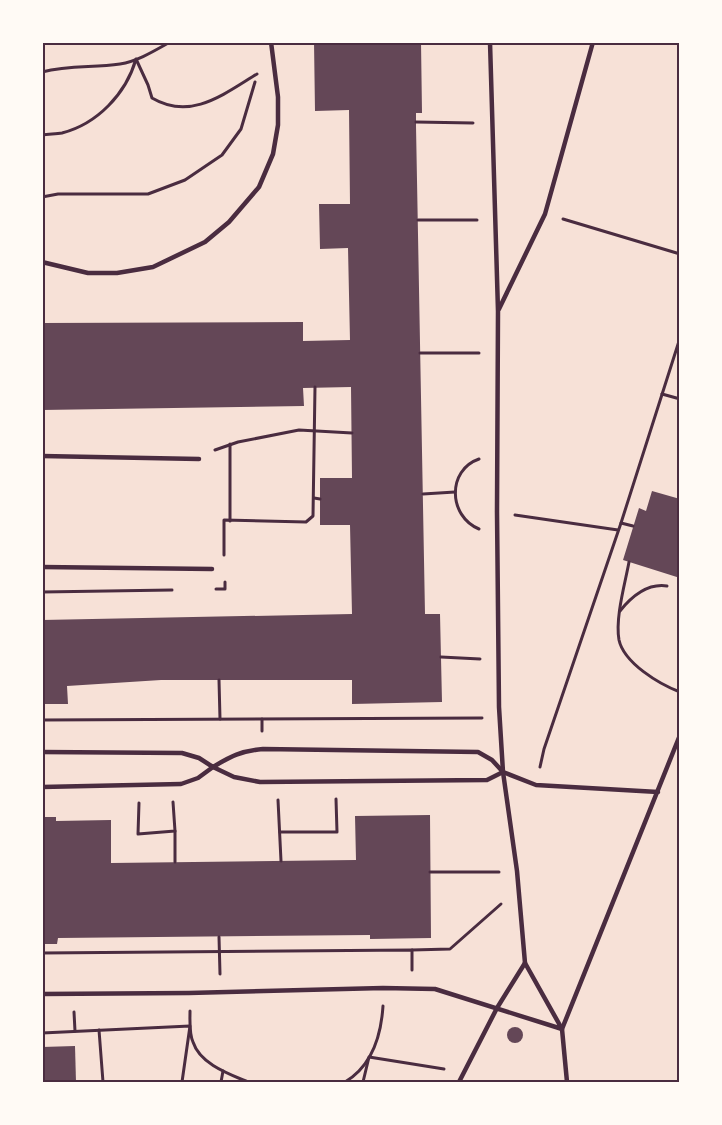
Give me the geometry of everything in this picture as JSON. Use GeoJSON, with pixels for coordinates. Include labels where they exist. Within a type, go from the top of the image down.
{"type":"FeatureCollection","features":[{"type":"Feature","properties":{"kind":"street"},"geometry":{"type":"LineString","coordinates":[[42,262],[88,273],[116,273],[153,267],[205,242],[229,222],[259,187],[273,154],[278,125],[278,97],[271,42]]}},
{"type":"Feature","properties":{"kind":"street"},"geometry":{"type":"LineString","coordinates":[[490,42],[498,311],[498,659],[503,772],[517,871],[525,963],[562,1029],[567,1082]]}},
{"type":"Feature","properties":{"kind":"street"},"geometry":{"type":"LineString","coordinates":[[498,311],[545,214],[593,42]]}},
{"type":"Feature","properties":{"kind":"street"},"geometry":{"type":"LineString","coordinates":[[42,456],[199,459]]}},
{"type":"Feature","properties":{"kind":"street"},"geometry":{"type":"LineString","coordinates":[[42,567],[212,569]]}},
{"type":"Feature","properties":{"kind":"street"},"geometry":{"type":"LineString","coordinates":[[562,1029],[680,735]]}},
{"type":"Feature","properties":{"kind":"street"},"geometry":{"type":"LineString","coordinates":[[42,786],[181,784],[198,778],[232,755],[263,749],[478,752],[492,760],[503,772],[536,785],[658,792]]}},
{"type":"Feature","properties":{"kind":"street"},"geometry":{"type":"LineString","coordinates":[[42,752],[182,753],[199,758],[234,778],[248,781],[487,780],[503,772]]}},
{"type":"Feature","properties":{"kind":"street"},"geometry":{"type":"LineString","coordinates":[[460,1082],[496,1008],[525,963]]}},
{"type":"Feature","properties":{"kind":"street"},"geometry":{"type":"LineString","coordinates":[[42,994],[190,993],[383,988],[435,989],[562,1029]]}},
{"type":"Feature","properties":{"kind":"path"},"geometry":{"type":"LineString","coordinates":[[42,72],[61,68],[121,64],[143,57],[170,42]]}},
{"type":"Feature","properties":{"kind":"path"},"geometry":{"type":"LineString","coordinates":[[136,59],[152,98],[163,105],[176,108],[195,106],[212,100],[258,73]]}},
{"type":"Feature","properties":{"kind":"path"},"geometry":{"type":"LineString","coordinates":[[42,135],[62,133],[89,122],[107,108],[125,84],[133,70],[136,59]]}},
{"type":"Feature","properties":{"kind":"path"},"geometry":{"type":"LineString","coordinates":[[42,197],[58,194],[148,194],[185,180],[222,155],[241,130],[259,68]]}},
{"type":"Feature","properties":{"kind":"path"},"geometry":{"type":"LineString","coordinates":[[416,122],[493,123]]}},
{"type":"Feature","properties":{"kind":"path"},"geometry":{"type":"LineString","coordinates":[[545,214],[680,254]]}},
{"type":"Feature","properties":{"kind":"path"},"geometry":{"type":"LineString","coordinates":[[418,220],[495,220]]}},
{"type":"Feature","properties":{"kind":"path"},"geometry":{"type":"LineString","coordinates":[[536,785],[544,749],[621,523],[680,338]]}},
{"type":"Feature","properties":{"kind":"path"},"geometry":{"type":"LineString","coordinates":[[420,353],[498,352]]}},
{"type":"Feature","properties":{"kind":"path"},"geometry":{"type":"LineString","coordinates":[[224,560],[224,520],[306,522],[313,516],[315,387]]}},
{"type":"Feature","properties":{"kind":"path"},"geometry":{"type":"LineString","coordinates":[[662,394],[680,399]]}},
{"type":"Feature","properties":{"kind":"path"},"geometry":{"type":"LineString","coordinates":[[199,459],[230,444],[299,430],[352,433]]}},
{"type":"Feature","properties":{"kind":"path"},"geometry":{"type":"LineString","coordinates":[[230,444],[230,520]]}},
{"type":"Feature","properties":{"kind":"path"},"geometry":{"type":"LineString","coordinates":[[497,459],[481,458],[464,466],[456,484],[455,492],[459,509],[470,524],[476,528],[497,531]]}},
{"type":"Feature","properties":{"kind":"path"},"geometry":{"type":"LineString","coordinates":[[423,494],[455,492]]}},
{"type":"Feature","properties":{"kind":"path"},"geometry":{"type":"LineString","coordinates":[[314,498],[320,499]]}},
{"type":"Feature","properties":{"kind":"path"},"geometry":{"type":"LineString","coordinates":[[497,512],[618,530]]}},
{"type":"Feature","properties":{"kind":"path"},"geometry":{"type":"LineString","coordinates":[[621,523],[633,526]]}},
{"type":"Feature","properties":{"kind":"path"},"geometry":{"type":"LineString","coordinates":[[629,562],[618,629],[622,648],[653,679],[666,687],[680,692]]}},
{"type":"Feature","properties":{"kind":"path"},"geometry":{"type":"LineString","coordinates":[[215,589],[225,589],[224,579]]}},
{"type":"Feature","properties":{"kind":"path"},"geometry":{"type":"LineString","coordinates":[[620,611],[638,592],[659,585],[667,586]]}},
{"type":"Feature","properties":{"kind":"path"},"geometry":{"type":"LineString","coordinates":[[42,592],[177,590]]}},
{"type":"Feature","properties":{"kind":"path"},"geometry":{"type":"LineString","coordinates":[[441,658],[498,659]]}},
{"type":"Feature","properties":{"kind":"path"},"geometry":{"type":"LineString","coordinates":[[219,680],[220,719]]}},
{"type":"Feature","properties":{"kind":"path"},"geometry":{"type":"LineString","coordinates":[[42,720],[487,718]]}},
{"type":"Feature","properties":{"kind":"path"},"geometry":{"type":"LineString","coordinates":[[277,782],[281,861]]}},
{"type":"Feature","properties":{"kind":"path"},"geometry":{"type":"LineString","coordinates":[[280,832],[337,832],[335,782]]}},
{"type":"Feature","properties":{"kind":"path"},"geometry":{"type":"LineString","coordinates":[[172,784],[175,862]]}},
{"type":"Feature","properties":{"kind":"path"},"geometry":{"type":"LineString","coordinates":[[138,785],[138,834],[174,831]]}},
{"type":"Feature","properties":{"kind":"path"},"geometry":{"type":"LineString","coordinates":[[430,872],[517,871]]}},
{"type":"Feature","properties":{"kind":"path"},"geometry":{"type":"LineString","coordinates":[[42,953],[450,949],[519,889]]}},
{"type":"Feature","properties":{"kind":"path"},"geometry":{"type":"LineString","coordinates":[[219,937],[221,992]]}},
{"type":"Feature","properties":{"kind":"path"},"geometry":{"type":"LineString","coordinates":[[412,950],[412,989]]}},
{"type":"Feature","properties":{"kind":"path"},"geometry":{"type":"LineString","coordinates":[[363,1082],[382,1023],[383,988]]}},
{"type":"Feature","properties":{"kind":"path"},"geometry":{"type":"LineString","coordinates":[[182,1082],[190,1026],[190,993]]}},
{"type":"Feature","properties":{"kind":"path"},"geometry":{"type":"LineString","coordinates":[[42,1033],[190,1026]]}},
{"type":"Feature","properties":{"kind":"path"},"geometry":{"type":"LineString","coordinates":[[190,1026],[193,1042],[199,1054],[223,1071],[248,1082]]}},
{"type":"Feature","properties":{"kind":"path"},"geometry":{"type":"LineString","coordinates":[[99,1030],[103,1082]]}},
{"type":"Feature","properties":{"kind":"path"},"geometry":{"type":"LineString","coordinates":[[370,1057],[465,1072]]}},
{"type":"Feature","properties":{"kind":"path"},"geometry":{"type":"LineString","coordinates":[[345,1082],[356,1075],[370,1057]]}},
{"type":"Feature","properties":{"kind":"path"},"geometry":{"type":"LineString","coordinates":[[221,1082],[223,1071]]}},
{"type":"Feature","properties":{"kind":"building"},"geometry":{"type":"Polygon","coordinates":[[[314,42],[421,42],[422,113],[416,113],[416,126],[425,614],[440,614],[442,702],[352,704],[352,680],[161,680],[67,686],[68,704],[42,704],[42,620],[352,614],[350,525],[320,525],[320,478],[352,478],[351,387],[303,388],[304,406],[42,410],[42,323],[303,322],[303,341],[350,340],[348,248],[320,249],[319,204],[350,204],[349,110],[315,111],[314,42]]]}},
{"type":"Feature","properties":{"kind":"building"},"geometry":{"type":"Polygon","coordinates":[[[652,491],[680,499],[680,578],[623,560],[639,508],[646,511],[652,491]]]}},
{"type":"Feature","properties":{"kind":"building"},"geometry":{"type":"Polygon","coordinates":[[[430,815],[431,938],[370,939],[370,935],[58,938],[57,944],[42,944],[42,817],[56,817],[56,821],[111,820],[111,863],[356,860],[355,816],[430,815]]]}},
{"type":"Feature","properties":{"kind":"building"},"geometry":{"type":"Polygon","coordinates":[[[512,1027],[518,1027],[523,1032],[521,1041],[512,1043],[507,1038],[507,1032],[512,1027]]]}},
{"type":"Feature","properties":{"kind":"building"},"geometry":{"type":"Polygon","coordinates":[[[75,1046],[76,1082],[42,1082],[42,1047],[75,1046]]]}}]}
